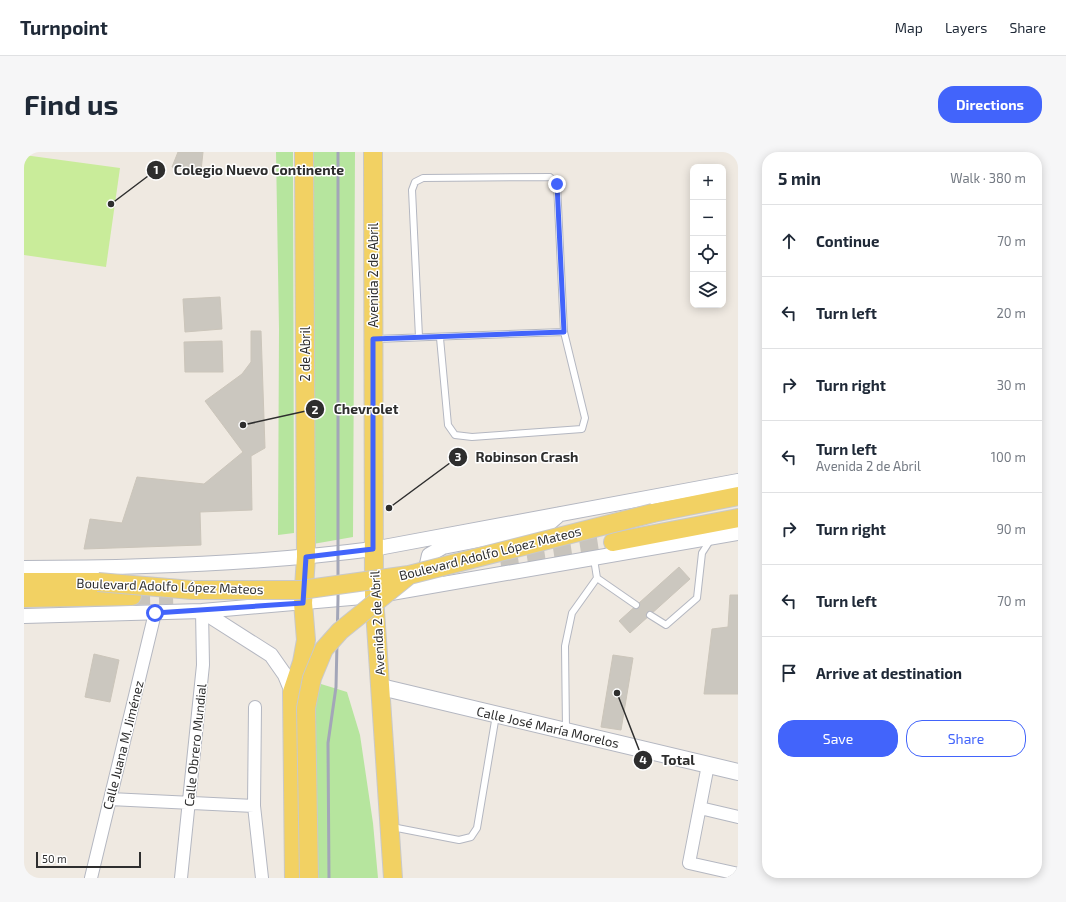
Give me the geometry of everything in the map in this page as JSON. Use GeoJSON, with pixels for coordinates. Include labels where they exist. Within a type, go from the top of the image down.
{"type":"FeatureCollection","features":[{"type":"Feature","properties":{"kind":"main road","name":"2 de Abril"},"geometry":{"type":"LineString","coordinates":[[294,878],[292,692],[302,662],[306,640],[303,603],[306,557],[304,152]]}},
{"type":"Feature","properties":{"kind":"main road","name":"Avenida 2 de Abril"},"geometry":{"type":"LineString","coordinates":[[373,152],[374,596],[390,827],[392,878]]}},
{"type":"Feature","properties":{"kind":"main road","name":"Boulevard Adolfo López Mateos"},"geometry":{"type":"LineString","coordinates":[[24,582],[98,582],[192,590],[301,590],[409,575],[653,513],[738,496]]}},
{"type":"Feature","properties":{"kind":"main road"},"geometry":{"type":"LineString","coordinates":[[613,542],[738,518]]}},
{"type":"Feature","properties":{"kind":"main road"},"geometry":{"type":"LineString","coordinates":[[309,878],[306,708],[312,678],[324,649],[340,631],[409,575]]}},
{"type":"Feature","properties":{"kind":"main road","name":"Boulevard Adolfo López Mateos"},"geometry":{"type":"LineString","coordinates":[[24,598],[132,596]]}},
{"type":"Feature","properties":{"kind":"main road","name":"Calle José María Morelos"},"geometry":{"type":"LineString","coordinates":[[381,687],[738,772]]}},
{"type":"Feature","properties":{"kind":"street","name":"Boulevard Adolfo López Mateos"},"geometry":{"type":"LineString","coordinates":[[24,568],[190,564],[306,557],[373,549],[738,481]]}},
{"type":"Feature","properties":{"kind":"street"},"geometry":{"type":"LineString","coordinates":[[490,576],[465,571],[440,576],[436,575],[430,572],[428,558],[436,550],[443,547],[545,527],[560,514]]}},
{"type":"Feature","properties":{"kind":"street","name":"Boulevard Adolfo López Mateos"},"geometry":{"type":"LineString","coordinates":[[24,616],[202,611],[374,596],[738,533]]}},
{"type":"Feature","properties":{"kind":"street"},"geometry":{"type":"LineString","coordinates":[[202,611],[271,655],[285,674],[292,692]]}},
{"type":"Feature","properties":{"kind":"street","name":"Calle Obrero Mundial"},"geometry":{"type":"LineString","coordinates":[[181,878],[203,665],[202,611]]}},
{"type":"Feature","properties":{"kind":"street","name":"Calle Juana M. Jiménez"},"geometry":{"type":"LineString","coordinates":[[92,878],[155,613]]}},
{"type":"Feature","properties":{"kind":"street"},"geometry":{"type":"LineString","coordinates":[[255,707],[254,806],[262,878]]}},
{"type":"Feature","properties":{"kind":"street"},"geometry":{"type":"LineString","coordinates":[[708,765],[689,863],[738,874]]}},
{"type":"Feature","properties":{"kind":"street"},"geometry":{"type":"LineString","coordinates":[[110,799],[254,806]]}},
{"type":"Feature","properties":{"kind":"street"},"geometry":{"type":"LineString","coordinates":[[700,808],[738,817]]}},
{"type":"Feature","properties":{"kind":"lane"},"geometry":{"type":"LineString","coordinates":[[419,337],[412,190],[415,182],[423,178],[550,177],[557,184],[564,332],[585,418],[582,429],[472,437],[455,435],[448,425],[440,338]]}},
{"type":"Feature","properties":{"kind":"lane"},"geometry":{"type":"LineString","coordinates":[[373,339],[419,337],[440,338],[564,332]]}},
{"type":"Feature","properties":{"kind":"lane"},"geometry":{"type":"LineString","coordinates":[[650,614],[666,625],[696,598],[702,553],[711,538]]}},
{"type":"Feature","properties":{"kind":"lane"},"geometry":{"type":"LineString","coordinates":[[566,731],[565,646],[572,613],[597,578],[594,559]]}},
{"type":"Feature","properties":{"kind":"lane"},"geometry":{"type":"LineString","coordinates":[[597,578],[636,605]]}},
{"type":"Feature","properties":{"kind":"lane"},"geometry":{"type":"LineString","coordinates":[[390,827],[459,840],[471,837],[477,828],[496,715]]}},
{"type":"Feature","properties":{"kind":"green space"},"geometry":{"type":"Polygon","coordinates":[[[276,152],[293,152],[294,533],[278,535],[279,329],[276,152]]]}},
{"type":"Feature","properties":{"kind":"green space"},"geometry":{"type":"Polygon","coordinates":[[[312,152],[355,152],[353,537],[313,544],[312,152]]]}},
{"type":"Feature","properties":{"kind":"green space"},"geometry":{"type":"Polygon","coordinates":[[[24,155],[120,168],[106,267],[24,255],[24,155]]]}},
{"type":"Feature","properties":{"kind":"green space"},"geometry":{"type":"Polygon","coordinates":[[[321,684],[347,692],[360,735],[373,823],[378,878],[312,878],[314,708],[321,684]]]}},
{"type":"Feature","properties":{"kind":"building"},"geometry":{"type":"Polygon","coordinates":[[[178,152],[203,152],[201,171],[172,167],[178,152]]]}},
{"type":"Feature","properties":{"kind":"building"},"geometry":{"type":"Polygon","coordinates":[[[220,297],[222,329],[185,332],[183,299],[220,297]]]}},
{"type":"Feature","properties":{"kind":"building"},"geometry":{"type":"Polygon","coordinates":[[[251,331],[261,331],[265,448],[251,456],[252,510],[200,512],[201,545],[84,549],[90,519],[122,523],[137,477],[204,484],[243,452],[205,401],[242,374],[251,362],[251,331]]]}},
{"type":"Feature","properties":{"kind":"building"},"geometry":{"type":"Polygon","coordinates":[[[222,341],[223,372],[185,372],[184,342],[222,341]]]}},
{"type":"Feature","properties":{"kind":"building"},"geometry":{"type":"Polygon","coordinates":[[[679,567],[690,579],[630,633],[619,621],[679,567]]]}},
{"type":"Feature","properties":{"kind":"building"},"geometry":{"type":"Polygon","coordinates":[[[730,595],[738,595],[738,694],[704,694],[712,629],[728,627],[730,595]]]}},
{"type":"Feature","properties":{"kind":"building"},"geometry":{"type":"Polygon","coordinates":[[[94,654],[119,660],[110,702],[85,697],[94,654]]]}},
{"type":"Feature","properties":{"kind":"building"},"geometry":{"type":"Polygon","coordinates":[[[613,655],[633,658],[621,730],[601,727],[613,655]]]}},
{"type":"Feature","properties":{"kind":"tunnel"},"geometry":{"type":"LineString","coordinates":[[500,559],[613,542]]}},
{"type":"Feature","properties":{"kind":"tunnel"},"geometry":{"type":"LineString","coordinates":[[132,596],[173,595]]}},
{"type":"Feature","properties":{"kind":"railway"},"geometry":{"type":"LineString","coordinates":[[329,878],[328,743],[336,687],[338,599],[338,152]]}},
{"type":"Feature","properties":{"kind":"place","name":"Colegio Nuevo Continente"},"geometry":{"type":"Point","coordinates":[111,204]}},
{"type":"Feature","properties":{"kind":"place","name":"Chevrolet"},"geometry":{"type":"Point","coordinates":[243,425]}},
{"type":"Feature","properties":{"kind":"place","name":"Robinson Crash"},"geometry":{"type":"Point","coordinates":[389,508]}},
{"type":"Feature","properties":{"kind":"place","name":"Total"},"geometry":{"type":"Point","coordinates":[617,693]}},
{"type":"Feature","properties":{"kind":"route"},"geometry":{"type":"LineString","coordinates":[[155,613],[303,603],[306,557],[373,549],[373,339],[419,337],[440,338],[564,332],[557,184]]}}]}
